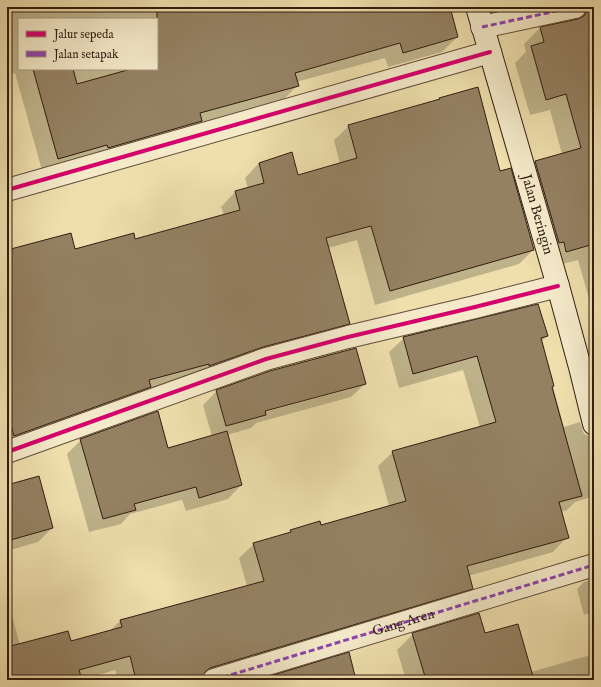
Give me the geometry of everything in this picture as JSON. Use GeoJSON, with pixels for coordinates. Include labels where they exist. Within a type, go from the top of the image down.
{"type":"FeatureCollection","features":[{"type":"Feature","properties":{"kind":"street"},"geometry":{"type":"LineString","coordinates":[[479,17],[575,7]]}},
{"type":"Feature","properties":{"kind":"street","name":"Jalan Beringin"},"geometry":{"type":"LineString","coordinates":[[479,17],[558,286],[587,365],[594,424]]}},
{"type":"Feature","properties":{"kind":"street"},"geometry":{"type":"LineString","coordinates":[[7,190],[490,52]]}},
{"type":"Feature","properties":{"kind":"street"},"geometry":{"type":"LineString","coordinates":[[7,452],[266,359],[348,337],[558,286]]}},
{"type":"Feature","properties":{"kind":"street","name":"Gang Aren"},"geometry":{"type":"LineString","coordinates":[[214,680],[594,565]]}},
{"type":"Feature","properties":{"kind":"building"},"geometry":{"type":"Polygon","coordinates":[[[157,7],[450,7],[458,37],[403,53],[400,43],[295,73],[299,86],[200,113],[202,121],[108,148],[107,145],[58,159],[33,70],[73,70],[77,84],[127,70],[158,70],[157,7]]]}},
{"type":"Feature","properties":{"kind":"building"},"geometry":{"type":"Polygon","coordinates":[[[587,7],[594,7],[594,244],[566,252],[564,242],[559,243],[535,161],[581,148],[566,94],[546,100],[531,46],[544,42],[540,27],[578,19],[584,16],[587,11],[587,7]]]}},
{"type":"Feature","properties":{"kind":"building"},"geometry":{"type":"Polygon","coordinates":[[[478,87],[500,171],[511,168],[534,250],[390,291],[371,226],[326,238],[350,324],[263,347],[209,366],[209,364],[149,380],[151,387],[14,436],[7,411],[7,250],[71,233],[75,249],[134,233],[135,239],[240,210],[235,191],[264,183],[259,163],[292,152],[298,175],[357,158],[348,125],[478,87]]]}},
{"type":"Feature","properties":{"kind":"building"},"geometry":{"type":"Polygon","coordinates":[[[538,304],[548,336],[541,338],[554,386],[552,387],[582,496],[559,502],[569,538],[467,566],[473,589],[210,668],[205,672],[202,680],[136,680],[130,656],[79,670],[82,680],[7,680],[7,647],[68,631],[71,641],[122,627],[120,620],[264,581],[253,543],[291,532],[290,530],[320,521],[321,525],[406,501],[392,451],[496,422],[477,356],[413,374],[403,337],[538,304]]]}},
{"type":"Feature","properties":{"kind":"building"},"geometry":{"type":"Polygon","coordinates":[[[356,348],[366,384],[265,411],[266,415],[226,426],[216,390],[270,371],[356,348]]]}},
{"type":"Feature","properties":{"kind":"building"},"geometry":{"type":"Polygon","coordinates":[[[158,411],[168,448],[227,431],[242,485],[199,498],[196,487],[134,504],[136,510],[103,519],[80,439],[158,411]]]}},
{"type":"Feature","properties":{"kind":"building"},"geometry":{"type":"Polygon","coordinates":[[[39,476],[53,528],[7,541],[7,485],[39,476]]]}},
{"type":"Feature","properties":{"kind":"building"},"geometry":{"type":"Polygon","coordinates":[[[479,613],[485,633],[518,624],[534,680],[426,680],[412,633],[479,613]]]}},
{"type":"Feature","properties":{"kind":"building"},"geometry":{"type":"Polygon","coordinates":[[[349,652],[356,680],[257,680],[349,652]]]}},
{"type":"Feature","properties":{"kind":"marked path"},"geometry":{"type":"LineString","coordinates":[[482,27],[575,7]]}},
{"type":"Feature","properties":{"kind":"marked path"},"geometry":{"type":"LineString","coordinates":[[214,680],[594,565]]}},
{"type":"Feature","properties":{"kind":"cycle path"},"geometry":{"type":"LineString","coordinates":[[7,190],[490,52]]}},
{"type":"Feature","properties":{"kind":"cycle path"},"geometry":{"type":"LineString","coordinates":[[7,452],[266,359],[348,337],[558,286]]}}]}
